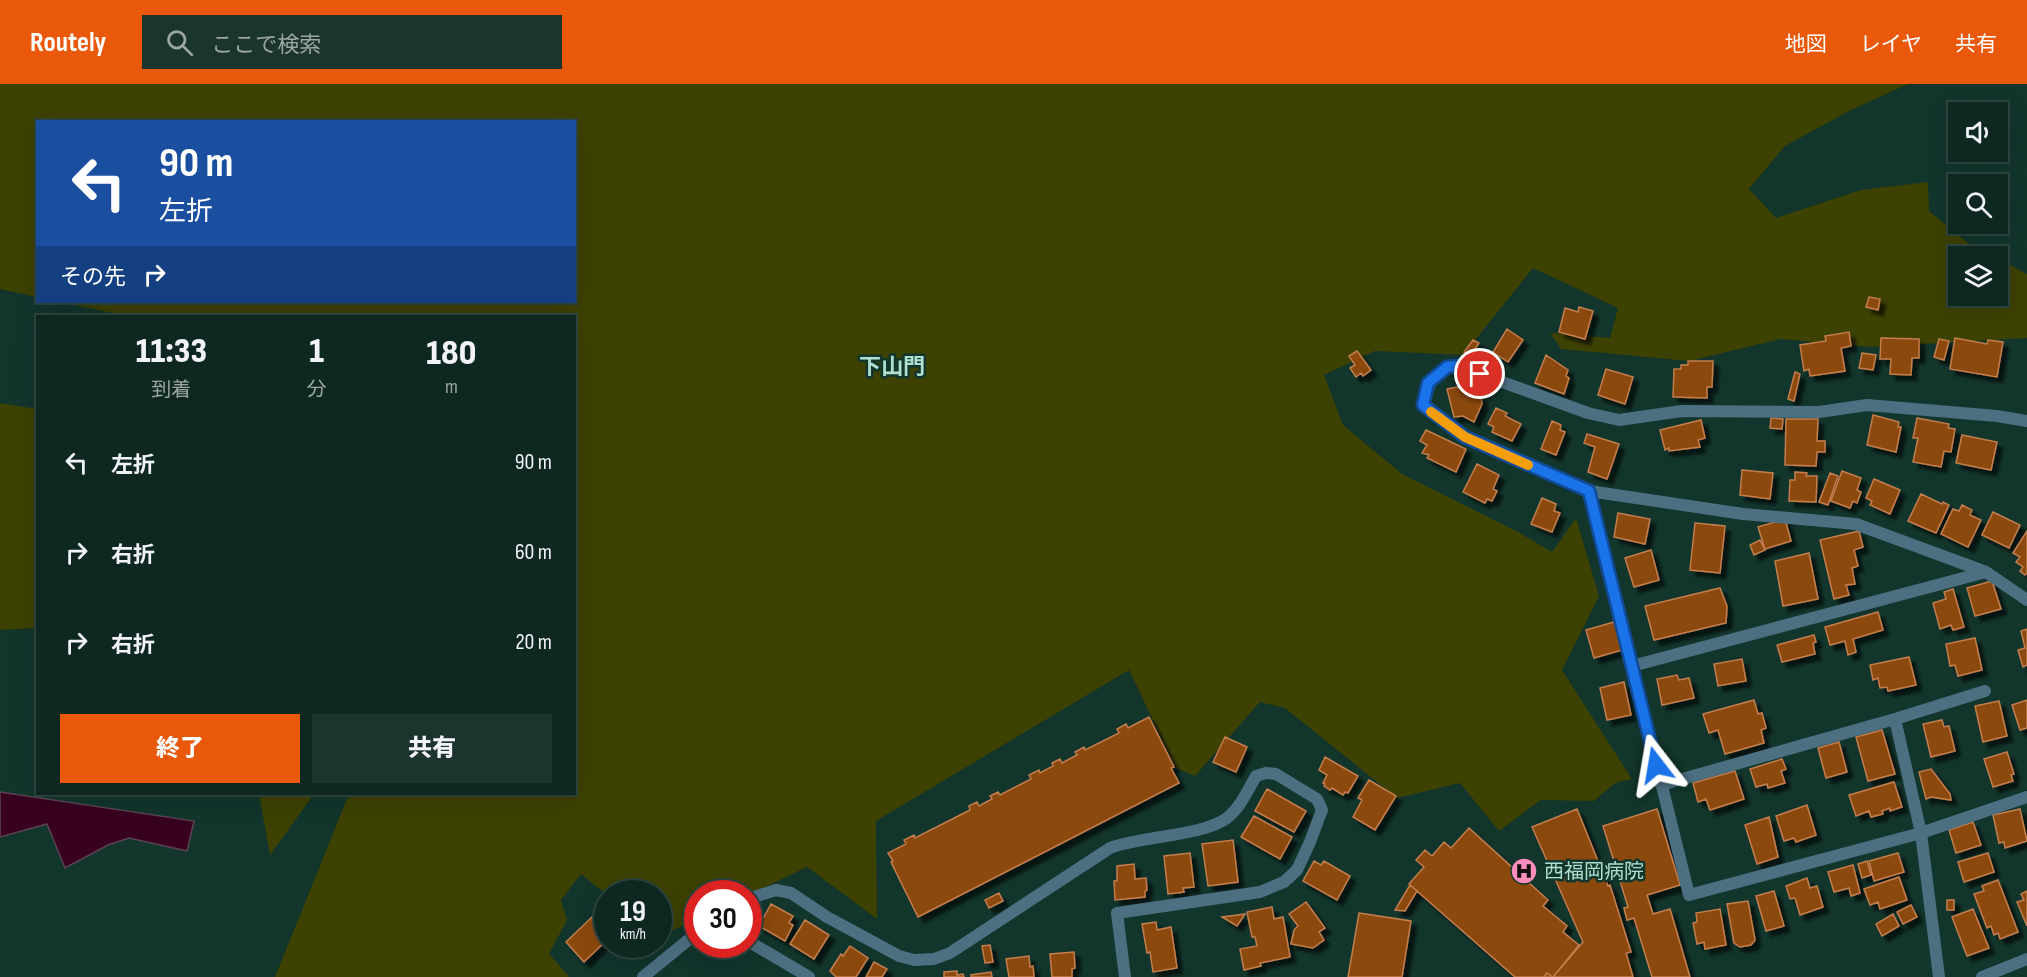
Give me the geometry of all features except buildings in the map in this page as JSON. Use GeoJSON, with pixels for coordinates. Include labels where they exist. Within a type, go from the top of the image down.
{"type":"FeatureCollection","features":[{"type":"Feature","properties":{"kind":"street"},"geometry":{"type":"LineString","coordinates":[[2027,421],[1997,416],[1867,405],[1819,412],[1682,411],[1619,420],[1588,413],[1458,366],[1447,367],[1428,383],[1423,405],[1465,437],[1589,491],[1743,514],[1856,524],[1986,572],[2027,600]]}},
{"type":"Feature","properties":{"kind":"street"},"geometry":{"type":"LineString","coordinates":[[1589,491],[1689,895],[1921,832],[2027,797]]}},
{"type":"Feature","properties":{"kind":"street"},"geometry":{"type":"LineString","coordinates":[[1632,666],[1986,572]]}},
{"type":"Feature","properties":{"kind":"street"},"geometry":{"type":"LineString","coordinates":[[1661,785],[1985,691]]}},
{"type":"Feature","properties":{"kind":"street"},"geometry":{"type":"LineString","coordinates":[[1895,718],[1921,832],[1938,977]]}},
{"type":"Feature","properties":{"kind":"street"},"geometry":{"type":"LineString","coordinates":[[762,894],[776,890],[791,893],[827,917],[899,956],[914,960],[934,959],[951,952],[1110,848],[1212,825],[1226,819],[1236,808],[1256,776],[1266,773],[1276,774],[1317,799],[1322,810],[1310,842],[1297,870],[1284,882],[1260,892],[1117,913],[1125,977]]}},
{"type":"Feature","properties":{"kind":"street"},"geometry":{"type":"LineString","coordinates":[[643,977],[684,944]]}},
{"type":"Feature","properties":{"kind":"street"},"geometry":{"type":"LineString","coordinates":[[762,949],[809,977]]}},
{"type":"Feature","properties":{"kind":"street"},"geometry":{"type":"LineString","coordinates":[[1982,977],[2027,959]]}},
{"type":"Feature","properties":{"kind":"shaded area"},"geometry":{"type":"Polygon","coordinates":[[[0,84],[1908,84],[1849,111],[1785,146],[1749,189],[1776,218],[1861,190],[1928,182],[1929,211],[1948,227],[1948,234],[1957,234],[1972,246],[1948,246],[1948,306],[2008,306],[2008,264],[2027,274],[2027,338],[1871,347],[1781,339],[1689,361],[1561,349],[1550,333],[1610,338],[1618,308],[1533,268],[1463,355],[1375,351],[1324,375],[1343,425],[1402,474],[1520,533],[1552,552],[1576,518],[1599,596],[1562,670],[1632,779],[1615,783],[1594,801],[1541,800],[1499,831],[1460,783],[1397,798],[1285,708],[1260,702],[1195,776],[1176,768],[1129,670],[876,821],[877,919],[807,867],[762,889],[762,880],[684,880],[684,925],[672,930],[672,880],[594,880],[594,884],[581,874],[561,900],[567,920],[549,954],[568,977],[275,977],[349,795],[576,795],[576,315],[123,315],[64,303],[576,303],[576,120],[36,120],[36,297],[0,289],[0,84]]]}},
{"type":"Feature","properties":{"kind":"shaded area"},"geometry":{"type":"Polygon","coordinates":[[[0,403],[36,409],[36,628],[0,630],[0,403]]]}},
{"type":"Feature","properties":{"kind":"shaded area"},"geometry":{"type":"Polygon","coordinates":[[[0,792],[194,821],[187,851],[129,838],[108,845],[65,868],[47,824],[0,837],[0,792]]]}},
{"type":"Feature","properties":{"kind":"shaded area"},"geometry":{"type":"Polygon","coordinates":[[[259,795],[313,795],[270,855],[259,795]]]}},
{"type":"Feature","properties":{"kind":"slow traffic"},"geometry":{"type":"LineString","coordinates":[[1431,412],[1465,437],[1528,465]]}},
{"type":"Feature","properties":{"kind":"place","name":"西福岡病院"},"geometry":{"type":"Point","coordinates":[1524,871]}},
{"type":"Feature","properties":{"kind":"district","name":"下山門"},"geometry":{"type":"Point","coordinates":[892,366]}},
{"type":"Feature","properties":{"kind":"route"},"geometry":{"type":"LineString","coordinates":[[1480,374],[1458,366],[1447,367],[1428,383],[1423,405],[1437,418],[1465,437],[1589,491],[1656,765]]}}]}
